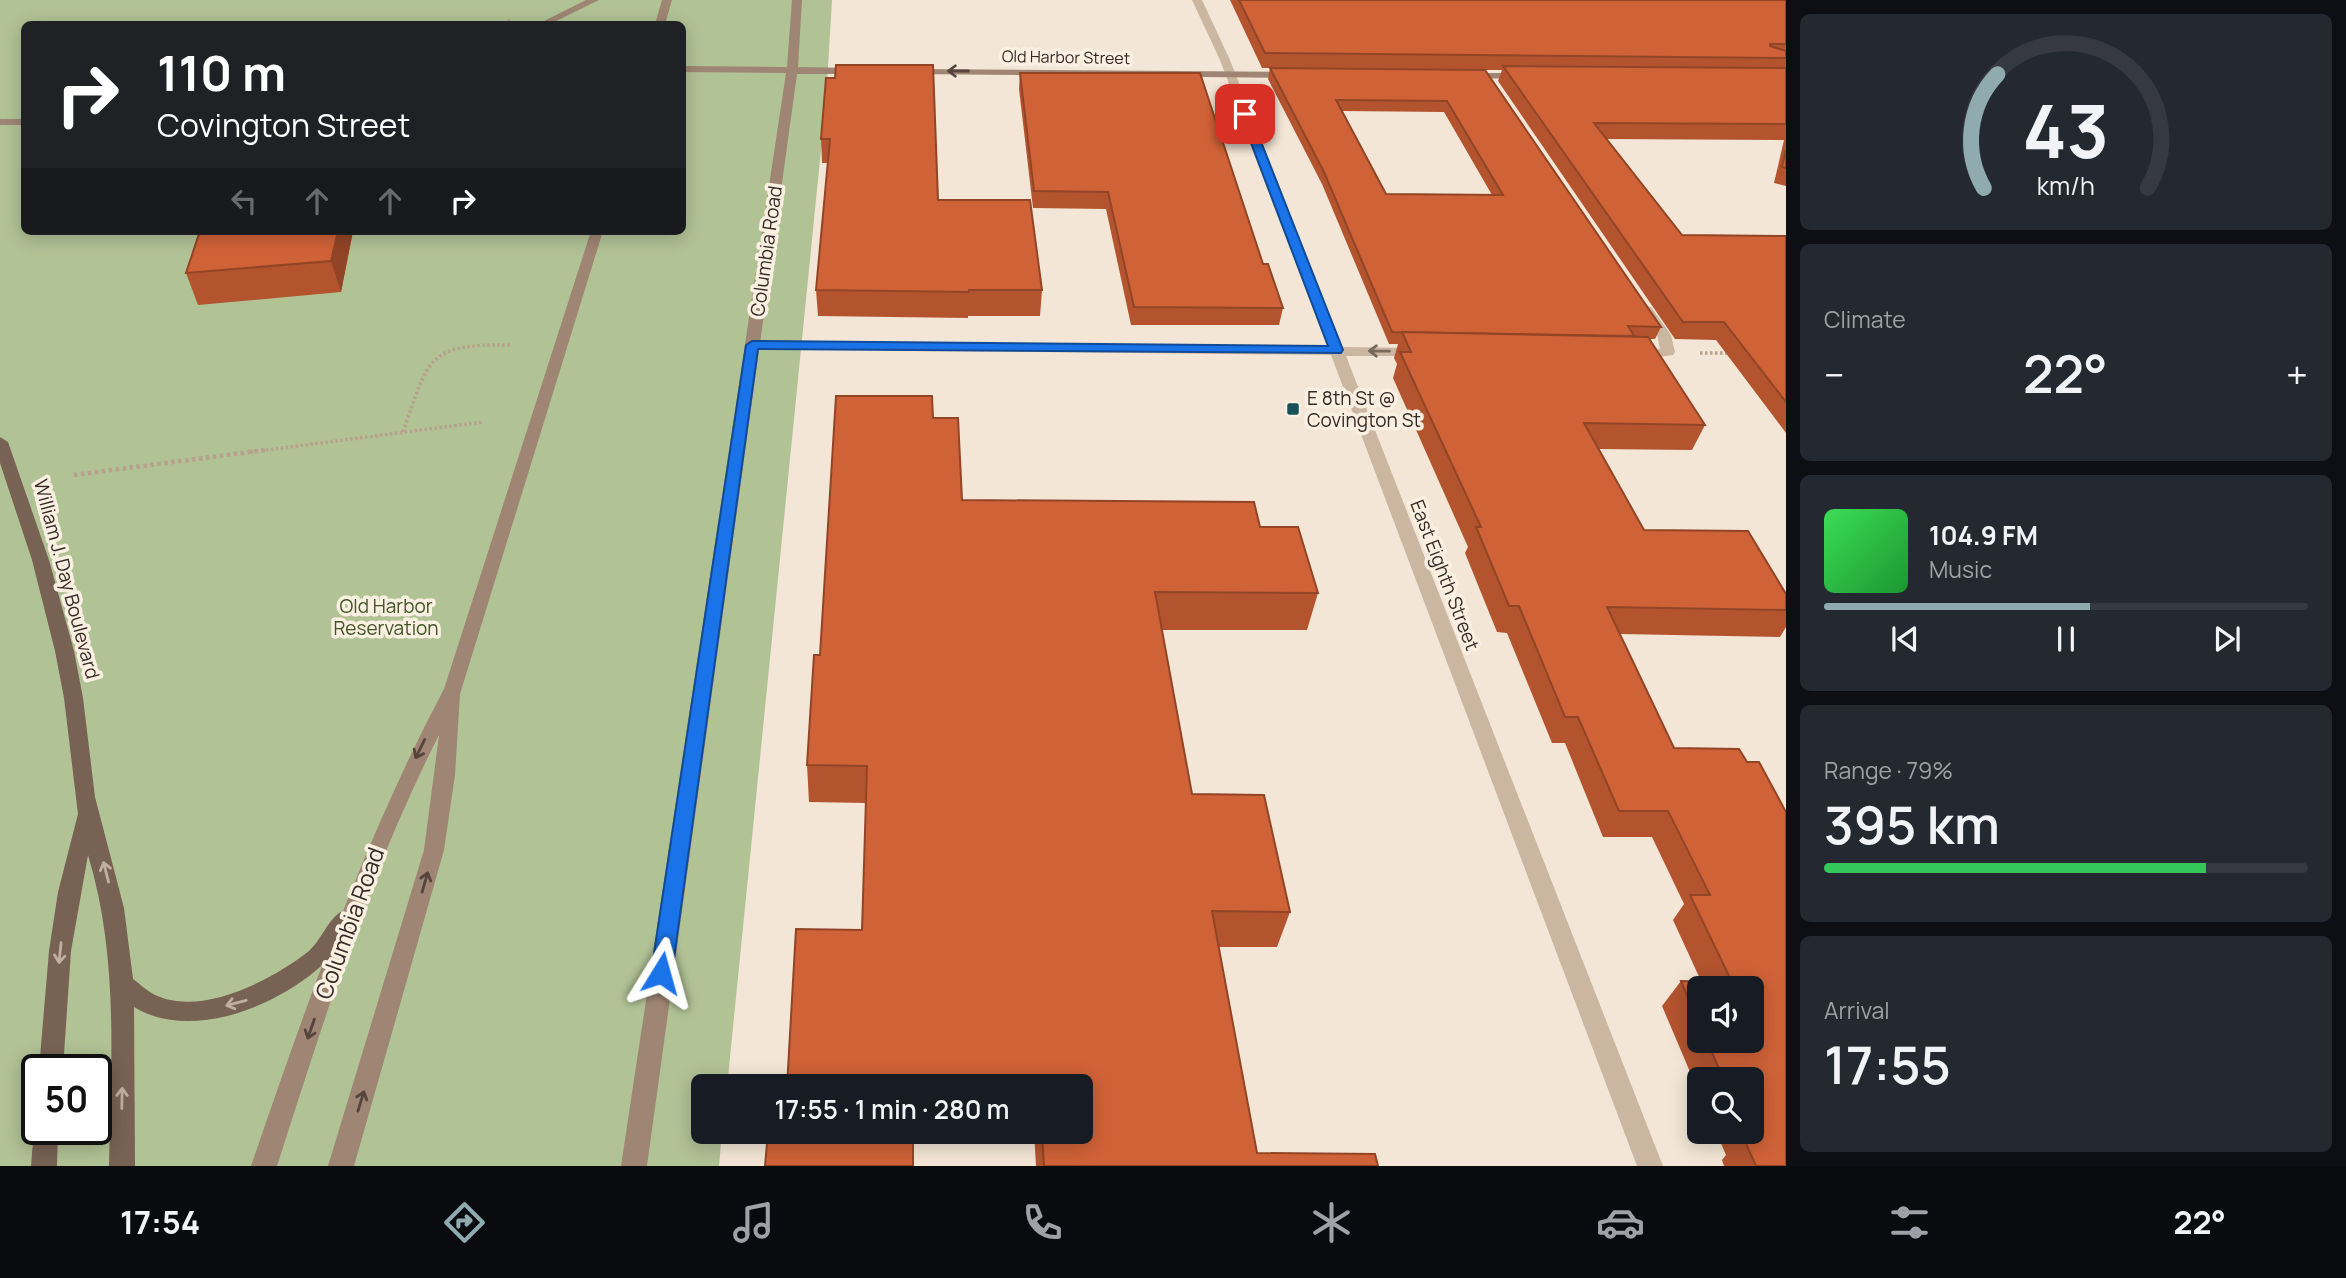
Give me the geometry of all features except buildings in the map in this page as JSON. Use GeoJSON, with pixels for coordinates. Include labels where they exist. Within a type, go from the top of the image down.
{"type":"FeatureCollection","features":[{"type":"Feature","properties":{"kind":"main road"},"geometry":{"type":"LineString","coordinates":[[549,21],[594,0]]}},
{"type":"Feature","properties":{"kind":"main road"},"geometry":{"type":"LineString","coordinates":[[661,21],[667,0]]}},
{"type":"Feature","properties":{"kind":"main road","name":"Columbia Road"},"geometry":{"type":"LineString","coordinates":[[634,1166],[792,70],[797,0]]}},
{"type":"Feature","properties":{"kind":"main road"},"geometry":{"type":"LineString","coordinates":[[686,69],[866,71]]}},
{"type":"Feature","properties":{"kind":"main road","name":"Old Harbor Street"},"geometry":{"type":"LineString","coordinates":[[894,71],[1304,75]]}},
{"type":"Feature","properties":{"kind":"main road"},"geometry":{"type":"LineString","coordinates":[[1458,76],[1540,76]]}},
{"type":"Feature","properties":{"kind":"main road"},"geometry":{"type":"LineString","coordinates":[[0,122],[21,122]]}},
{"type":"Feature","properties":{"kind":"main road","name":"Columbia Road"},"geometry":{"type":"LineString","coordinates":[[264,1166],[347,920],[398,796],[453,689],[596,235]]}},
{"type":"Feature","properties":{"kind":"main road","name":"William J. Day Boulevard"},"geometry":{"type":"LineString","coordinates":[[0,442],[28,516],[71,682],[88,814],[106,870],[116,919],[124,985],[121,1166]]}},
{"type":"Feature","properties":{"kind":"main road","name":"Columbia Road"},"geometry":{"type":"LineString","coordinates":[[341,1166],[434,850],[445,775],[453,689]]}},
{"type":"Feature","properties":{"kind":"main road","name":"William J. Day Boulevard"},"geometry":{"type":"LineString","coordinates":[[52,1054],[60,951],[69,892],[88,814]]}},
{"type":"Feature","properties":{"kind":"main road"},"geometry":{"type":"LineString","coordinates":[[124,985],[150,1004],[178,1010],[210,1009],[247,1000],[282,982],[319,956],[347,920]]}},
{"type":"Feature","properties":{"kind":"main road"},"geometry":{"type":"LineString","coordinates":[[44,1166],[45,1145]]}},
{"type":"Feature","properties":{"kind":"street","name":"East Eighth Street"},"geometry":{"type":"LineString","coordinates":[[1197,0],[1230,74],[1650,1166]]}},
{"type":"Feature","properties":{"kind":"street"},"geometry":{"type":"LineString","coordinates":[[1486,76],[1495,89]]}},
{"type":"Feature","properties":{"kind":"street"},"geometry":{"type":"LineString","coordinates":[[1623,356],[1650,356],[1668,352],[1664,335],[1641,302]]}},
{"type":"Feature","properties":{"kind":"street"},"geometry":{"type":"LineString","coordinates":[[752,345],[1434,352]]}},
{"type":"Feature","properties":{"kind":"path"},"geometry":{"type":"LineString","coordinates":[[403,432],[421,384],[435,358],[452,348],[510,345]]}},
{"type":"Feature","properties":{"kind":"path"},"geometry":{"type":"LineString","coordinates":[[1693,353],[1733,353]]}},
{"type":"Feature","properties":{"kind":"path"},"geometry":{"type":"LineString","coordinates":[[74,475],[483,422]]}},
{"type":"Feature","properties":{"kind":"green space","name":"Old Harbor Reservation"},"geometry":{"type":"Polygon","coordinates":[[[0,0],[832,0],[826,100],[728,1074],[691,1074],[691,1144],[721,1144],[719,1166],[0,1166],[0,0]]]}},
{"type":"Feature","properties":{"kind":"place","name":"E 8th St @ Covington St"},"geometry":{"type":"Point","coordinates":[1293,409]}},
{"type":"Feature","properties":{"kind":"route"},"geometry":{"type":"LineString","coordinates":[[661,973],[752,345],[1336,350],[1245,114]]}}]}
